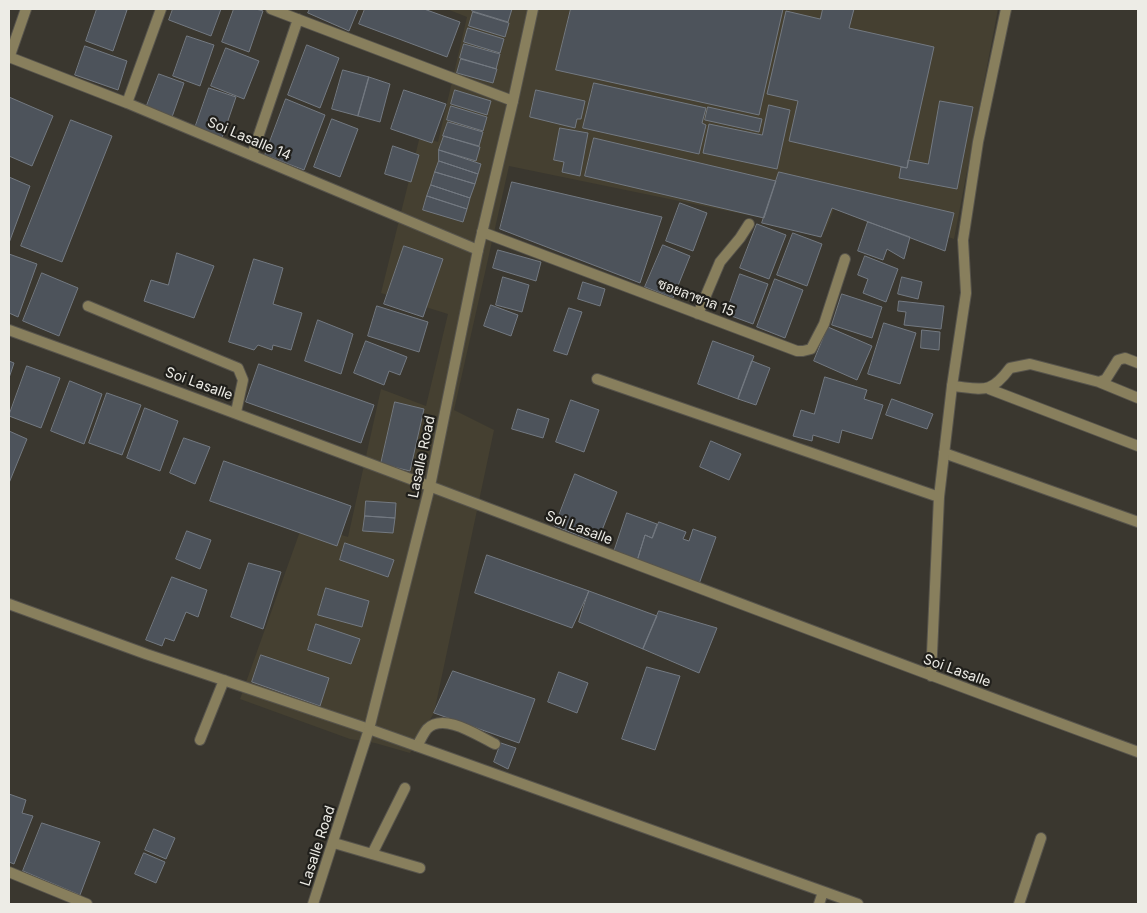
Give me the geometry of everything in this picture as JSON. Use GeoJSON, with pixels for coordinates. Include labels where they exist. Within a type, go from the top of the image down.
{"type":"FeatureCollection","features":[{"type":"Feature","properties":{"kind":"street"},"geometry":{"type":"LineString","coordinates":[[9,58],[26,9]]}},
{"type":"Feature","properties":{"kind":"street"},"geometry":{"type":"LineString","coordinates":[[127,103],[160,9]]}},
{"type":"Feature","properties":{"kind":"street"},"geometry":{"type":"LineString","coordinates":[[271,9],[513,101]]}},
{"type":"Feature","properties":{"kind":"street","name":"Lasalle Road"},"geometry":{"type":"LineString","coordinates":[[313,904],[369,729],[430,486],[478,250],[513,101],[532,9]]}},
{"type":"Feature","properties":{"kind":"street"},"geometry":{"type":"LineString","coordinates":[[931,676],[939,497],[952,386],[966,294],[963,240],[978,142],[1006,9]]}},
{"type":"Feature","properties":{"kind":"street"},"geometry":{"type":"LineString","coordinates":[[252,155],[298,19]]}},
{"type":"Feature","properties":{"kind":"street","name":"Soi Lasalle 14"},"geometry":{"type":"LineString","coordinates":[[9,58],[127,103],[478,250]]}},
{"type":"Feature","properties":{"kind":"street"},"geometry":{"type":"LineString","coordinates":[[698,314],[720,262],[749,224]]}},
{"type":"Feature","properties":{"kind":"street","name":"ซอยลาซาล 15"},"geometry":{"type":"LineString","coordinates":[[482,232],[797,351],[808,351],[811,349],[824,324],[845,259]]}},
{"type":"Feature","properties":{"kind":"street"},"geometry":{"type":"LineString","coordinates":[[88,306],[238,368],[243,380],[236,412]]}},
{"type":"Feature","properties":{"kind":"street","name":"Soi Lasalle"},"geometry":{"type":"LineString","coordinates":[[9,330],[236,412],[931,676],[1138,752]]}},
{"type":"Feature","properties":{"kind":"street"},"geometry":{"type":"LineString","coordinates":[[1099,382],[1106,379],[1118,360],[1125,358],[1138,363]]}},
{"type":"Feature","properties":{"kind":"street"},"geometry":{"type":"LineString","coordinates":[[989,389],[1000,382],[1010,368],[1030,364],[1099,382],[1138,398]]}},
{"type":"Feature","properties":{"kind":"street"},"geometry":{"type":"LineString","coordinates":[[597,379],[939,497]]}},
{"type":"Feature","properties":{"kind":"street"},"geometry":{"type":"LineString","coordinates":[[952,386],[989,389],[1138,446]]}},
{"type":"Feature","properties":{"kind":"street"},"geometry":{"type":"LineString","coordinates":[[944,453],[1138,522]]}},
{"type":"Feature","properties":{"kind":"street"},"geometry":{"type":"LineString","coordinates":[[9,604],[369,729],[858,904]]}},
{"type":"Feature","properties":{"kind":"street"},"geometry":{"type":"LineString","coordinates":[[200,740],[224,680]]}},
{"type":"Feature","properties":{"kind":"street"},"geometry":{"type":"LineString","coordinates":[[417,746],[427,729],[441,723],[452,723],[495,744]]}},
{"type":"Feature","properties":{"kind":"street"},"geometry":{"type":"LineString","coordinates":[[372,854],[405,788]]}},
{"type":"Feature","properties":{"kind":"street"},"geometry":{"type":"LineString","coordinates":[[1019,904],[1040,838]]}},
{"type":"Feature","properties":{"kind":"street"},"geometry":{"type":"LineString","coordinates":[[334,843],[420,868]]}},
{"type":"Feature","properties":{"kind":"street"},"geometry":{"type":"LineString","coordinates":[[9,872],[87,904]]}},
{"type":"Feature","properties":{"kind":"street"},"geometry":{"type":"LineString","coordinates":[[819,904],[823,892]]}},
{"type":"Feature","properties":{"kind":"shaded area"},"geometry":{"type":"Polygon","coordinates":[[[447,9],[998,9],[954,239],[838,199],[825,231],[509,166],[454,410],[494,430],[434,713],[410,753],[375,743],[350,739],[240,699],[303,523],[348,537],[381,389],[426,406],[448,314],[381,293],[420,136],[438,142],[467,17],[447,9]]]}},
{"type":"Feature","properties":{"kind":"building"},"geometry":{"type":"Polygon","coordinates":[[[97,9],[127,10],[113,51],[86,41],[97,9]]]}},
{"type":"Feature","properties":{"kind":"building"},"geometry":{"type":"Polygon","coordinates":[[[173,9],[221,9],[211,36],[169,20],[173,9]]]}},
{"type":"Feature","properties":{"kind":"building"},"geometry":{"type":"Polygon","coordinates":[[[234,9],[256,9],[263,11],[249,52],[222,42],[234,9]]]}},
{"type":"Feature","properties":{"kind":"building"},"geometry":{"type":"Polygon","coordinates":[[[310,9],[358,9],[349,31],[308,13],[310,9]]]}},
{"type":"Feature","properties":{"kind":"building"},"geometry":{"type":"Polygon","coordinates":[[[365,9],[424,9],[460,22],[447,57],[359,24],[365,9]]]}},
{"type":"Feature","properties":{"kind":"building"},"geometry":{"type":"Polygon","coordinates":[[[473,9],[512,9],[508,22],[472,11],[473,9]]]}},
{"type":"Feature","properties":{"kind":"building"},"geometry":{"type":"Polygon","coordinates":[[[571,9],[783,9],[759,115],[556,70],[571,9]]]}},
{"type":"Feature","properties":{"kind":"building"},"geometry":{"type":"Polygon","coordinates":[[[823,9],[854,9],[849,28],[934,47],[907,168],[789,141],[798,101],[767,94],[786,11],[820,19],[823,9]]]}},
{"type":"Feature","properties":{"kind":"building"},"geometry":{"type":"Polygon","coordinates":[[[473,12],[509,23],[505,37],[469,26],[473,12]]]}},
{"type":"Feature","properties":{"kind":"building"},"geometry":{"type":"Polygon","coordinates":[[[468,28],[504,39],[500,53],[464,42],[468,28]]]}},
{"type":"Feature","properties":{"kind":"building"},"geometry":{"type":"Polygon","coordinates":[[[187,36],[214,45],[200,86],[173,76],[187,36]]]}},
{"type":"Feature","properties":{"kind":"building"},"geometry":{"type":"Polygon","coordinates":[[[464,44],[500,54],[496,69],[460,58],[464,44]]]}},
{"type":"Feature","properties":{"kind":"building"},"geometry":{"type":"Polygon","coordinates":[[[307,45],[339,58],[320,108],[288,95],[307,45]]]}},
{"type":"Feature","properties":{"kind":"building"},"geometry":{"type":"Polygon","coordinates":[[[85,46],[127,61],[118,90],[75,75],[85,46]]]}},
{"type":"Feature","properties":{"kind":"building"},"geometry":{"type":"Polygon","coordinates":[[[226,48],[259,61],[244,99],[211,86],[226,48]]]}},
{"type":"Feature","properties":{"kind":"building"},"geometry":{"type":"Polygon","coordinates":[[[461,59],[497,69],[493,83],[457,73],[461,59]]]}},
{"type":"Feature","properties":{"kind":"building"},"geometry":{"type":"Polygon","coordinates":[[[343,70],[369,77],[358,116],[332,109],[343,70]]]}},
{"type":"Feature","properties":{"kind":"building"},"geometry":{"type":"Polygon","coordinates":[[[159,74],[184,83],[172,117],[146,108],[159,74]]]}},
{"type":"Feature","properties":{"kind":"building"},"geometry":{"type":"Polygon","coordinates":[[[369,77],[390,84],[380,122],[358,116],[369,77]]]}},
{"type":"Feature","properties":{"kind":"building"},"geometry":{"type":"Polygon","coordinates":[[[594,83],[706,108],[702,123],[706,125],[699,154],[583,128],[594,83]]]}},
{"type":"Feature","properties":{"kind":"building"},"geometry":{"type":"Polygon","coordinates":[[[209,88],[236,97],[222,138],[195,128],[209,88]]]}},
{"type":"Feature","properties":{"kind":"building"},"geometry":{"type":"Polygon","coordinates":[[[404,90],[446,104],[432,143],[391,129],[404,90]]]}},
{"type":"Feature","properties":{"kind":"building"},"geometry":{"type":"Polygon","coordinates":[[[455,90],[491,101],[487,115],[451,104],[455,90]]]}},
{"type":"Feature","properties":{"kind":"building"},"geometry":{"type":"Polygon","coordinates":[[[536,90],[585,101],[581,119],[577,119],[575,128],[530,117],[536,90]]]}},
{"type":"Feature","properties":{"kind":"building"},"geometry":{"type":"Polygon","coordinates":[[[9,97],[53,116],[32,166],[9,156],[9,97]]]}},
{"type":"Feature","properties":{"kind":"building"},"geometry":{"type":"Polygon","coordinates":[[[286,99],[325,115],[304,170],[265,155],[286,99]]]}},
{"type":"Feature","properties":{"kind":"building"},"geometry":{"type":"Polygon","coordinates":[[[940,101],[973,107],[957,189],[899,178],[901,167],[907,168],[908,160],[928,164],[940,101]]]}},
{"type":"Feature","properties":{"kind":"building"},"geometry":{"type":"Polygon","coordinates":[[[769,105],[790,110],[777,169],[703,153],[709,124],[762,135],[769,105]]]}},
{"type":"Feature","properties":{"kind":"building"},"geometry":{"type":"Polygon","coordinates":[[[451,106],[487,117],[483,131],[447,120],[451,106]]]}},
{"type":"Feature","properties":{"kind":"building"},"geometry":{"type":"Polygon","coordinates":[[[708,107],[762,119],[759,132],[705,120],[708,107]]]}},
{"type":"Feature","properties":{"kind":"building"},"geometry":{"type":"Polygon","coordinates":[[[332,119],[358,129],[340,177],[314,167],[332,119]]]}},
{"type":"Feature","properties":{"kind":"building"},"geometry":{"type":"Polygon","coordinates":[[[71,120],[112,136],[62,262],[21,246],[71,120]]]}},
{"type":"Feature","properties":{"kind":"building"},"geometry":{"type":"Polygon","coordinates":[[[448,122],[483,132],[479,146],[443,136],[448,122]]]}},
{"type":"Feature","properties":{"kind":"building"},"geometry":{"type":"Polygon","coordinates":[[[560,128],[588,133],[580,176],[562,172],[564,162],[554,160],[560,128]]]}},
{"type":"Feature","properties":{"kind":"building"},"geometry":{"type":"Polygon","coordinates":[[[444,136],[480,147],[476,161],[439,150],[444,136]]]}},
{"type":"Feature","properties":{"kind":"building"},"geometry":{"type":"Polygon","coordinates":[[[594,138],[776,181],[764,218],[585,176],[594,138]]]}},
{"type":"Feature","properties":{"kind":"building"},"geometry":{"type":"Polygon","coordinates":[[[393,146],[419,155],[411,182],[385,174],[393,146]]]}},
{"type":"Feature","properties":{"kind":"building"},"geometry":{"type":"Polygon","coordinates":[[[439,150],[481,164],[478,174],[439,161],[439,150]]]}},
{"type":"Feature","properties":{"kind":"building"},"geometry":{"type":"Polygon","coordinates":[[[439,161],[478,174],[475,184],[435,172],[439,161]]]}},
{"type":"Feature","properties":{"kind":"building"},"geometry":{"type":"Polygon","coordinates":[[[435,172],[475,184],[470,198],[431,185],[435,172]]]}},
{"type":"Feature","properties":{"kind":"building"},"geometry":{"type":"Polygon","coordinates":[[[779,172],[954,213],[945,251],[832,208],[821,237],[762,223],[779,172]]]}},
{"type":"Feature","properties":{"kind":"building"},"geometry":{"type":"Polygon","coordinates":[[[9,177],[30,186],[9,243],[9,177]]]}},
{"type":"Feature","properties":{"kind":"building"},"geometry":{"type":"Polygon","coordinates":[[[512,182],[662,217],[640,283],[500,229],[512,182]]]}},
{"type":"Feature","properties":{"kind":"building"},"geometry":{"type":"Polygon","coordinates":[[[431,185],[470,198],[467,209],[427,196],[431,185]]]}},
{"type":"Feature","properties":{"kind":"building"},"geometry":{"type":"Polygon","coordinates":[[[427,196],[467,209],[463,222],[423,210],[427,196]]]}},
{"type":"Feature","properties":{"kind":"building"},"geometry":{"type":"Polygon","coordinates":[[[680,203],[707,213],[693,251],[666,241],[680,203]]]}},
{"type":"Feature","properties":{"kind":"building"},"geometry":{"type":"Polygon","coordinates":[[[868,222],[910,237],[904,259],[887,249],[883,260],[858,251],[868,222]]]}},
{"type":"Feature","properties":{"kind":"building"},"geometry":{"type":"Polygon","coordinates":[[[757,224],[786,235],[769,279],[740,268],[757,224]]]}},
{"type":"Feature","properties":{"kind":"building"},"geometry":{"type":"Polygon","coordinates":[[[793,233],[822,244],[807,286],[777,275],[793,233]]]}},
{"type":"Feature","properties":{"kind":"building"},"geometry":{"type":"Polygon","coordinates":[[[663,245],[690,256],[673,298],[645,287],[663,245]]]}},
{"type":"Feature","properties":{"kind":"building"},"geometry":{"type":"Polygon","coordinates":[[[404,246],[443,259],[423,317],[384,304],[404,246]]]}},
{"type":"Feature","properties":{"kind":"building"},"geometry":{"type":"Polygon","coordinates":[[[498,250],[541,262],[536,281],[493,268],[498,250]]]}},
{"type":"Feature","properties":{"kind":"building"},"geometry":{"type":"Polygon","coordinates":[[[177,253],[214,266],[194,318],[144,301],[151,280],[168,285],[177,253]]]}},
{"type":"Feature","properties":{"kind":"building"},"geometry":{"type":"Polygon","coordinates":[[[9,254],[37,264],[18,317],[9,313],[9,254]]]}},
{"type":"Feature","properties":{"kind":"building"},"geometry":{"type":"Polygon","coordinates":[[[865,256],[898,269],[886,302],[863,293],[868,279],[858,275],[865,256]]]}},
{"type":"Feature","properties":{"kind":"building"},"geometry":{"type":"Polygon","coordinates":[[[254,259],[283,268],[273,304],[302,313],[291,350],[273,345],[272,350],[258,345],[254,350],[229,342],[254,259]]]}},
{"type":"Feature","properties":{"kind":"building"},"geometry":{"type":"Polygon","coordinates":[[[42,273],[78,288],[59,336],[23,321],[42,273]]]}},
{"type":"Feature","properties":{"kind":"building"},"geometry":{"type":"Polygon","coordinates":[[[740,274],[768,284],[753,324],[726,314],[740,274]]]}},
{"type":"Feature","properties":{"kind":"building"},"geometry":{"type":"Polygon","coordinates":[[[503,277],[529,285],[522,312],[496,305],[503,277]]]}},
{"type":"Feature","properties":{"kind":"building"},"geometry":{"type":"Polygon","coordinates":[[[902,277],[922,282],[918,299],[898,294],[902,277]]]}},
{"type":"Feature","properties":{"kind":"building"},"geometry":{"type":"Polygon","coordinates":[[[775,279],[803,290],[785,338],[757,327],[775,279]]]}},
{"type":"Feature","properties":{"kind":"building"},"geometry":{"type":"Polygon","coordinates":[[[583,282],[605,289],[600,306],[578,299],[583,282]]]}},
{"type":"Feature","properties":{"kind":"building"},"geometry":{"type":"Polygon","coordinates":[[[842,294],[882,307],[872,338],[832,325],[842,294]]]}},
{"type":"Feature","properties":{"kind":"building"},"geometry":{"type":"Polygon","coordinates":[[[899,301],[944,306],[941,329],[904,325],[906,312],[898,311],[899,301]]]}},
{"type":"Feature","properties":{"kind":"building"},"geometry":{"type":"Polygon","coordinates":[[[491,305],[518,315],[511,336],[484,326],[491,305]]]}},
{"type":"Feature","properties":{"kind":"building"},"geometry":{"type":"Polygon","coordinates":[[[377,306],[428,322],[419,352],[368,336],[377,306]]]}},
{"type":"Feature","properties":{"kind":"building"},"geometry":{"type":"Polygon","coordinates":[[[569,308],[582,312],[567,355],[554,351],[569,308]]]}},
{"type":"Feature","properties":{"kind":"building"},"geometry":{"type":"Polygon","coordinates":[[[318,320],[353,334],[341,374],[305,361],[318,320]]]}},
{"type":"Feature","properties":{"kind":"building"},"geometry":{"type":"Polygon","coordinates":[[[884,323],[916,333],[900,384],[868,374],[884,323]]]}},
{"type":"Feature","properties":{"kind":"building"},"geometry":{"type":"Polygon","coordinates":[[[828,327],[872,346],[857,380],[814,361],[828,327]]]}},
{"type":"Feature","properties":{"kind":"building"},"geometry":{"type":"Polygon","coordinates":[[[922,330],[940,332],[939,350],[921,348],[922,330]]]}},
{"type":"Feature","properties":{"kind":"building"},"geometry":{"type":"Polygon","coordinates":[[[366,341],[407,357],[400,375],[389,371],[384,385],[354,373],[366,341]]]}},
{"type":"Feature","properties":{"kind":"building"},"geometry":{"type":"Polygon","coordinates":[[[713,341],[754,356],[738,399],[698,384],[713,341]]]}},
{"type":"Feature","properties":{"kind":"building"},"geometry":{"type":"Polygon","coordinates":[[[9,361],[14,363],[9,378],[9,361]]]}},
{"type":"Feature","properties":{"kind":"building"},"geometry":{"type":"Polygon","coordinates":[[[752,361],[770,368],[756,405],[738,399],[752,361]]]}},
{"type":"Feature","properties":{"kind":"building"},"geometry":{"type":"Polygon","coordinates":[[[259,364],[374,405],[361,443],[246,402],[259,364]]]}},
{"type":"Feature","properties":{"kind":"building"},"geometry":{"type":"Polygon","coordinates":[[[27,366],[60,378],[41,428],[9,416],[27,366]]]}},
{"type":"Feature","properties":{"kind":"building"},"geometry":{"type":"Polygon","coordinates":[[[825,377],[867,390],[864,399],[883,405],[872,439],[842,430],[839,443],[813,435],[812,441],[793,436],[801,410],[814,414],[825,377]]]}},
{"type":"Feature","properties":{"kind":"building"},"geometry":{"type":"Polygon","coordinates":[[[70,381],[102,394],[84,444],[51,431],[70,381]]]}},
{"type":"Feature","properties":{"kind":"building"},"geometry":{"type":"Polygon","coordinates":[[[107,393],[141,405],[122,455],[89,443],[107,393]]]}},
{"type":"Feature","properties":{"kind":"building"},"geometry":{"type":"Polygon","coordinates":[[[892,399],[933,414],[927,429],[886,415],[892,399]]]}},
{"type":"Feature","properties":{"kind":"building"},"geometry":{"type":"Polygon","coordinates":[[[571,400],[599,410],[584,452],[556,442],[571,400]]]}},
{"type":"Feature","properties":{"kind":"building"},"geometry":{"type":"Polygon","coordinates":[[[395,402],[424,409],[410,471],[381,464],[395,402]]]}},
{"type":"Feature","properties":{"kind":"building"},"geometry":{"type":"Polygon","coordinates":[[[145,408],[178,421],[160,471],[127,458],[145,408]]]}},
{"type":"Feature","properties":{"kind":"building"},"geometry":{"type":"Polygon","coordinates":[[[518,409],[549,419],[543,438],[512,429],[518,409]]]}},
{"type":"Feature","properties":{"kind":"building"},"geometry":{"type":"Polygon","coordinates":[[[9,431],[27,439],[9,483],[9,431]]]}},
{"type":"Feature","properties":{"kind":"building"},"geometry":{"type":"Polygon","coordinates":[[[184,438],[210,447],[195,484],[170,473],[184,438]]]}},
{"type":"Feature","properties":{"kind":"building"},"geometry":{"type":"Polygon","coordinates":[[[711,441],[741,454],[729,480],[700,467],[711,441]]]}},
{"type":"Feature","properties":{"kind":"building"},"geometry":{"type":"Polygon","coordinates":[[[224,461],[351,506],[337,546],[210,501],[224,461]]]}},
{"type":"Feature","properties":{"kind":"building"},"geometry":{"type":"Polygon","coordinates":[[[575,474],[617,492],[597,543],[555,526],[575,474]]]}},
{"type":"Feature","properties":{"kind":"building"},"geometry":{"type":"Polygon","coordinates":[[[366,501],[396,503],[395,518],[365,516],[366,501]]]}},
{"type":"Feature","properties":{"kind":"building"},"geometry":{"type":"Polygon","coordinates":[[[627,513],[657,524],[652,538],[645,535],[637,561],[614,552],[627,513]]]}},
{"type":"Feature","properties":{"kind":"building"},"geometry":{"type":"Polygon","coordinates":[[[365,516],[395,518],[393,533],[363,531],[365,516]]]}},
{"type":"Feature","properties":{"kind":"building"},"geometry":{"type":"Polygon","coordinates":[[[659,522],[686,532],[683,539],[689,541],[693,529],[716,537],[699,584],[637,561],[645,535],[652,538],[659,522]]]}},
{"type":"Feature","properties":{"kind":"building"},"geometry":{"type":"Polygon","coordinates":[[[187,531],[211,540],[200,569],[176,559],[187,531]]]}},
{"type":"Feature","properties":{"kind":"building"},"geometry":{"type":"Polygon","coordinates":[[[345,543],[394,560],[388,577],[340,560],[345,543]]]}},
{"type":"Feature","properties":{"kind":"building"},"geometry":{"type":"Polygon","coordinates":[[[487,555],[589,591],[572,628],[475,593],[487,555]]]}},
{"type":"Feature","properties":{"kind":"building"},"geometry":{"type":"Polygon","coordinates":[[[249,563],[281,572],[263,629],[231,617],[249,563]]]}},
{"type":"Feature","properties":{"kind":"building"},"geometry":{"type":"Polygon","coordinates":[[[172,577],[207,590],[198,617],[186,612],[174,641],[165,638],[162,646],[146,640],[172,577]]]}},
{"type":"Feature","properties":{"kind":"building"},"geometry":{"type":"Polygon","coordinates":[[[326,588],[369,601],[362,627],[318,615],[326,588]]]}},
{"type":"Feature","properties":{"kind":"building"},"geometry":{"type":"Polygon","coordinates":[[[589,591],[657,616],[643,649],[579,622],[589,591]]]}},
{"type":"Feature","properties":{"kind":"building"},"geometry":{"type":"Polygon","coordinates":[[[659,611],[717,628],[699,673],[643,649],[659,611]]]}},
{"type":"Feature","properties":{"kind":"building"},"geometry":{"type":"Polygon","coordinates":[[[316,624],[360,639],[351,664],[308,650],[316,624]]]}},
{"type":"Feature","properties":{"kind":"building"},"geometry":{"type":"Polygon","coordinates":[[[261,655],[329,678],[320,706],[252,682],[261,655]]]}},
{"type":"Feature","properties":{"kind":"building"},"geometry":{"type":"Polygon","coordinates":[[[647,667],[680,676],[655,750],[622,739],[647,667]]]}},
{"type":"Feature","properties":{"kind":"building"},"geometry":{"type":"Polygon","coordinates":[[[453,671],[535,699],[519,743],[434,713],[453,671]]]}},
{"type":"Feature","properties":{"kind":"building"},"geometry":{"type":"Polygon","coordinates":[[[559,672],[588,683],[577,713],[548,702],[559,672]]]}},
{"type":"Feature","properties":{"kind":"building"},"geometry":{"type":"Polygon","coordinates":[[[501,743],[516,748],[508,769],[494,762],[501,743]]]}},
{"type":"Feature","properties":{"kind":"building"},"geometry":{"type":"Polygon","coordinates":[[[9,794],[26,800],[22,813],[33,816],[14,864],[9,862],[9,794]]]}},
{"type":"Feature","properties":{"kind":"building"},"geometry":{"type":"Polygon","coordinates":[[[42,823],[100,842],[80,895],[23,871],[42,823]]]}},
{"type":"Feature","properties":{"kind":"building"},"geometry":{"type":"Polygon","coordinates":[[[154,829],[175,838],[166,859],[145,850],[154,829]]]}},
{"type":"Feature","properties":{"kind":"building"},"geometry":{"type":"Polygon","coordinates":[[[144,853],[165,862],[156,883],[135,874],[144,853]]]}}]}
